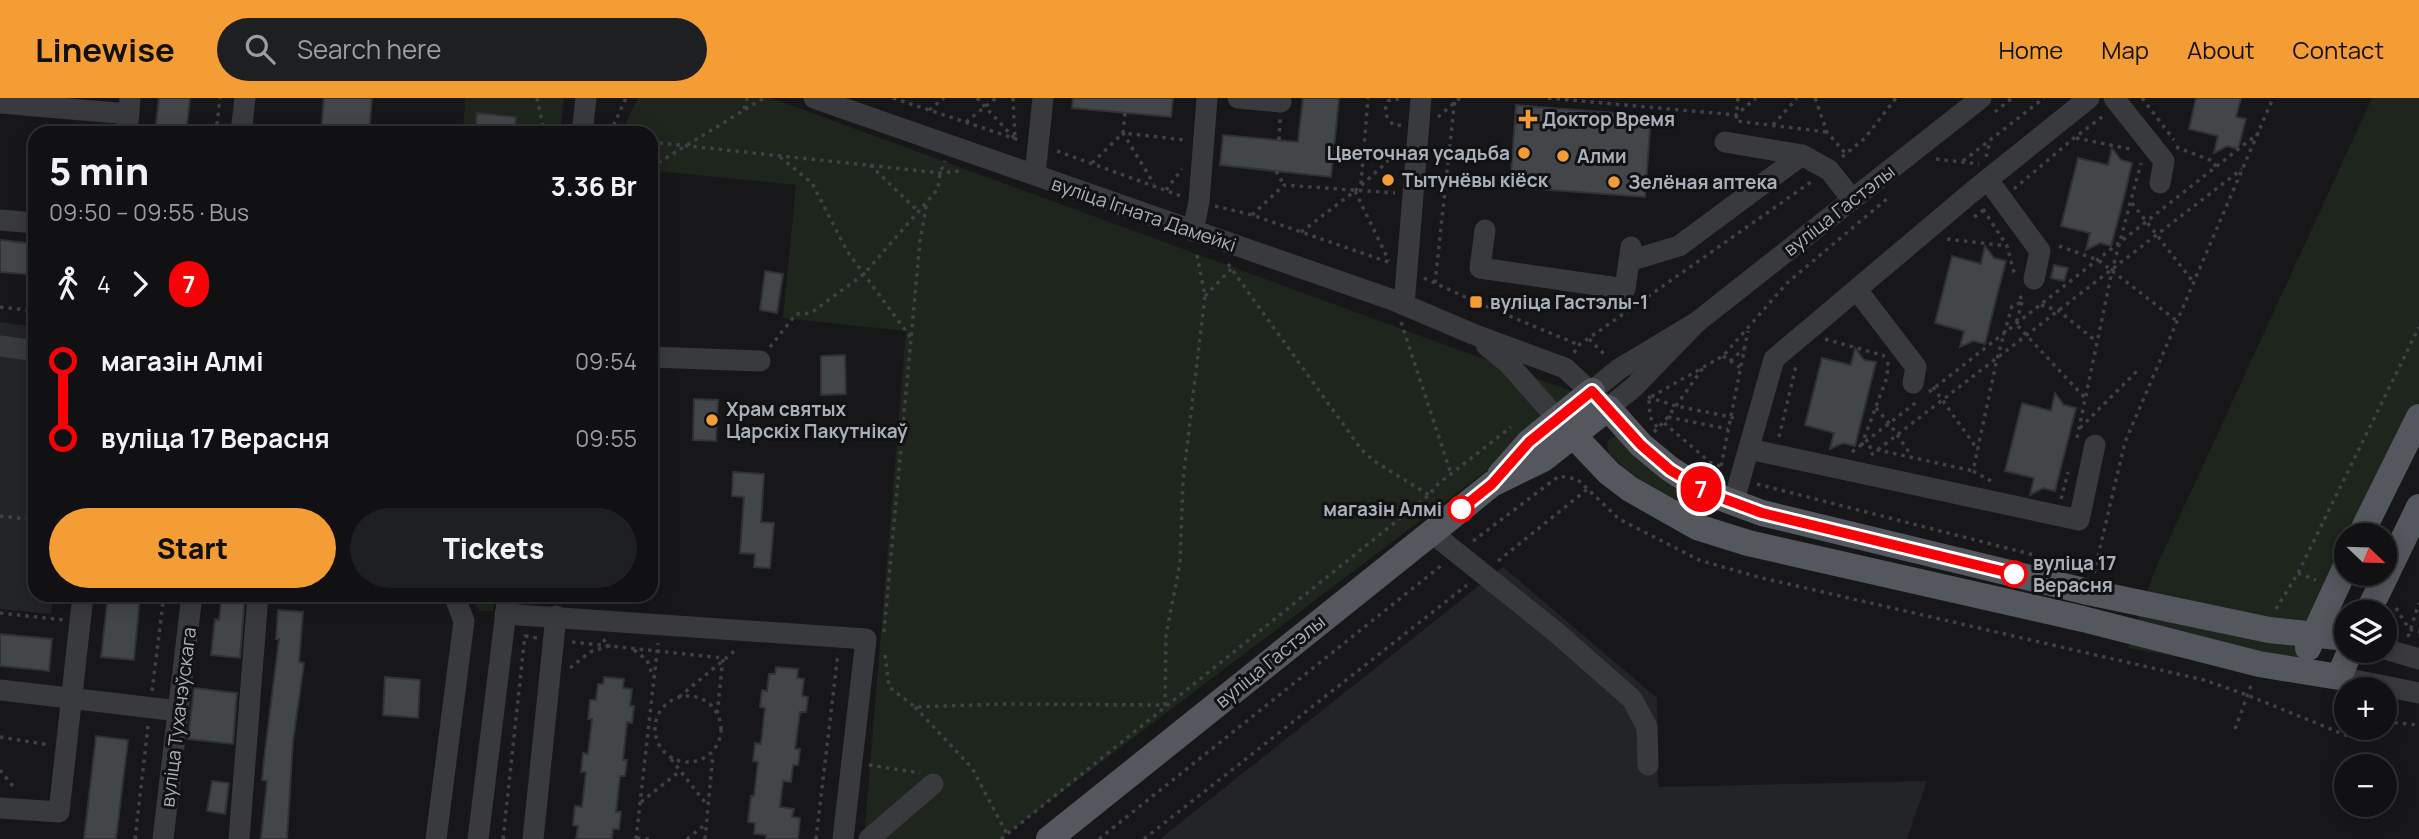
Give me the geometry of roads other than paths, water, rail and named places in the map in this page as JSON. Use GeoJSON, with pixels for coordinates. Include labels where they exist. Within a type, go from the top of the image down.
{"type":"FeatureCollection","features":[{"type":"Feature","properties":{"kind":"main road","name":"вуліца Гастэлы"},"geometry":{"type":"LineString","coordinates":[[1049,839],[1492,484],[1543,459],[1565,427],[1600,399]]}},
{"type":"Feature","properties":{"kind":"main road"},"geometry":{"type":"LineString","coordinates":[[1600,399],[1649,436],[1670,470],[1708,493],[1733,504],[1762,513],[2096,579],[2269,630],[2334,636]]}},
{"type":"Feature","properties":{"kind":"main road"},"geometry":{"type":"LineString","coordinates":[[2366,523],[2419,417]]}},
{"type":"Feature","properties":{"kind":"main road"},"geometry":{"type":"LineString","coordinates":[[1565,427],[1599,481],[1630,489],[1697,527],[1748,543],[2083,619],[2259,664],[2339,677],[2345,663]]}},
{"type":"Feature","properties":{"kind":"main road"},"geometry":{"type":"LineString","coordinates":[[2374,600],[2419,507]]}},
{"type":"Feature","properties":{"kind":"main road"},"geometry":{"type":"LineString","coordinates":[[2299,669],[2337,586]]}},
{"type":"Feature","properties":{"kind":"street"},"geometry":{"type":"LineString","coordinates":[[242,126],[245,98]]}},
{"type":"Feature","properties":{"kind":"street"},"geometry":{"type":"LineString","coordinates":[[583,126],[586,98]]}},
{"type":"Feature","properties":{"kind":"street","name":"вуліца Ігната Дамейкі"},"geometry":{"type":"LineString","coordinates":[[814,98],[848,103],[950,146],[1399,303],[1565,368],[1600,399]]}},
{"type":"Feature","properties":{"kind":"street"},"geometry":{"type":"LineString","coordinates":[[1035,175],[1043,98]]}},
{"type":"Feature","properties":{"kind":"street"},"geometry":{"type":"LineString","coordinates":[[1193,231],[1199,202],[1207,98]]}},
{"type":"Feature","properties":{"kind":"street"},"geometry":{"type":"LineString","coordinates":[[1238,98],[1281,102]]}},
{"type":"Feature","properties":{"kind":"street"},"geometry":{"type":"LineString","coordinates":[[1399,303],[1399,267],[1414,194],[1421,98]]}},
{"type":"Feature","properties":{"kind":"street"},"geometry":{"type":"LineString","coordinates":[[0,103],[129,115]]}},
{"type":"Feature","properties":{"kind":"street","name":"вуліца Гастэлы"},"geometry":{"type":"LineString","coordinates":[[1600,399],[1619,369],[1697,322],[1852,199],[1986,107]]}},
{"type":"Feature","properties":{"kind":"street"},"geometry":{"type":"LineString","coordinates":[[1733,504],[1774,359],[1857,290],[2107,107],[2164,161],[2160,183]]}},
{"type":"Feature","properties":{"kind":"street"},"geometry":{"type":"LineString","coordinates":[[1725,142],[1802,155],[1829,170],[1852,199]]}},
{"type":"Feature","properties":{"kind":"street"},"geometry":{"type":"LineString","coordinates":[[1485,230],[1480,268],[1625,289],[1630,254],[1679,246],[1802,155]]}},
{"type":"Feature","properties":{"kind":"street"},"geometry":{"type":"LineString","coordinates":[[1995,190],[2040,251],[2034,279]]}},
{"type":"Feature","properties":{"kind":"street"},"geometry":{"type":"LineString","coordinates":[[0,220],[28,222]]}},
{"type":"Feature","properties":{"kind":"street"},"geometry":{"type":"LineString","coordinates":[[1857,290],[1915,375]]}},
{"type":"Feature","properties":{"kind":"street","name":"вуліца Гастэлы"},"geometry":{"type":"LineString","coordinates":[[1600,399],[1641,393],[1697,322]]}},
{"type":"Feature","properties":{"kind":"street","name":"вуліца Ігната Дамейкі"},"geometry":{"type":"LineString","coordinates":[[1473,334],[1508,363],[1565,427]]}},
{"type":"Feature","properties":{"kind":"street"},"geometry":{"type":"LineString","coordinates":[[0,346],[28,350]]}},
{"type":"Feature","properties":{"kind":"street"},"geometry":{"type":"LineString","coordinates":[[658,357],[760,361]]}},
{"type":"Feature","properties":{"kind":"street"},"geometry":{"type":"LineString","coordinates":[[1751,439],[2079,520],[2085,443]]}},
{"type":"Feature","properties":{"kind":"street"},"geometry":{"type":"LineString","coordinates":[[1431,532],[1632,699],[1647,727],[1648,765]]}},
{"type":"Feature","properties":{"kind":"street"},"geometry":{"type":"LineString","coordinates":[[0,808],[59,812],[82,602]]}},
{"type":"Feature","properties":{"kind":"street","name":"вуліца Тухачэўскага"},"geometry":{"type":"LineString","coordinates":[[163,839],[191,602]]}},
{"type":"Feature","properties":{"kind":"street"},"geometry":{"type":"LineString","coordinates":[[239,839],[257,602]]}},
{"type":"Feature","properties":{"kind":"street"},"geometry":{"type":"LineString","coordinates":[[436,839],[464,621],[457,602]]}},
{"type":"Feature","properties":{"kind":"street"},"geometry":{"type":"LineString","coordinates":[[478,839],[507,604],[527,615],[874,640],[852,763],[843,839]]}},
{"type":"Feature","properties":{"kind":"street"},"geometry":{"type":"LineString","coordinates":[[533,839],[556,616]]}},
{"type":"Feature","properties":{"kind":"street"},"geometry":{"type":"LineString","coordinates":[[2397,653],[2419,659]]}},
{"type":"Feature","properties":{"kind":"street"},"geometry":{"type":"LineString","coordinates":[[2397,688],[2419,692]]}},
{"type":"Feature","properties":{"kind":"street"},"geometry":{"type":"LineString","coordinates":[[0,690],[179,711]]}},
{"type":"Feature","properties":{"kind":"street"},"geometry":{"type":"LineString","coordinates":[[869,839],[933,784]]}},
{"type":"Feature","properties":{"kind":"place","name":"Доктор Время"},"geometry":{"type":"Point","coordinates":[1528,119]}},
{"type":"Feature","properties":{"kind":"place","name":"Цветочная усадьба"},"geometry":{"type":"Point","coordinates":[1524,153]}},
{"type":"Feature","properties":{"kind":"place","name":"Алми"},"geometry":{"type":"Point","coordinates":[1563,156]}},
{"type":"Feature","properties":{"kind":"place","name":"Тытунёвы кіёск"},"geometry":{"type":"Point","coordinates":[1388,180]}},
{"type":"Feature","properties":{"kind":"place","name":"Зелёная аптека"},"geometry":{"type":"Point","coordinates":[1614,182]}},
{"type":"Feature","properties":{"kind":"place","name":"вуліца Гастэлы-1"},"geometry":{"type":"Point","coordinates":[1476,302]}},
{"type":"Feature","properties":{"kind":"place","name":"Храм святых Царскіх Пакутнікаў"},"geometry":{"type":"Point","coordinates":[712,420]}},
{"type":"Feature","properties":{"kind":"place","name":"магазін Алмі"},"geometry":{"type":"Point","coordinates":[1461,509]}},
{"type":"Feature","properties":{"kind":"place","name":"вуліца 17 Верасня"},"geometry":{"type":"Point","coordinates":[2014,574]}}]}
